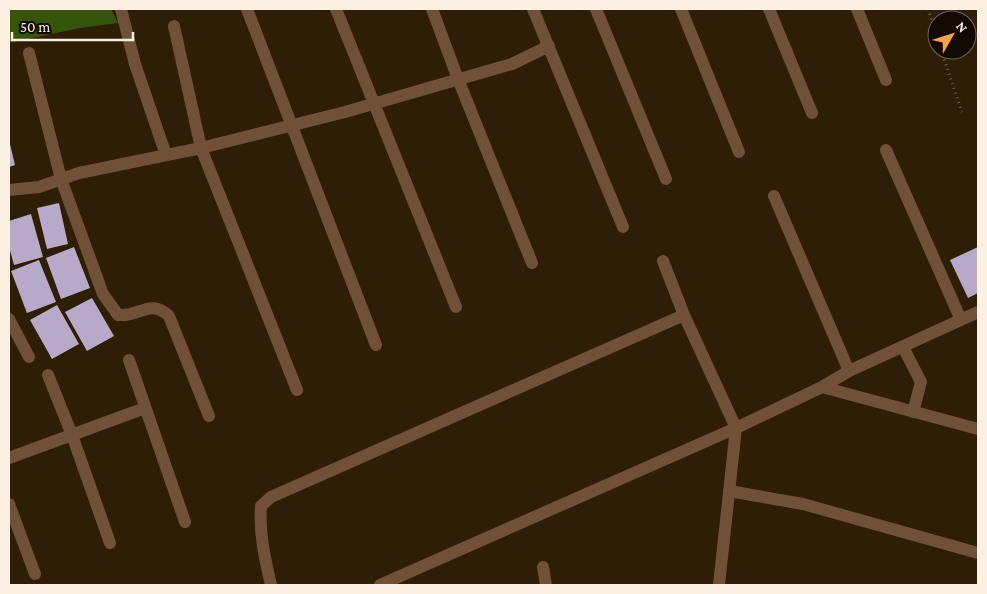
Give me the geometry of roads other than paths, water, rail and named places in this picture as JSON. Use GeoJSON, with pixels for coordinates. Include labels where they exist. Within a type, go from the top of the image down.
{"type":"FeatureCollection","features":[{"type":"Feature","properties":{"kind":"street"},"geometry":{"type":"LineString","coordinates":[[121,9],[135,64],[166,155]]}},
{"type":"Feature","properties":{"kind":"street"},"geometry":{"type":"LineString","coordinates":[[247,9],[290,126],[376,345]]}},
{"type":"Feature","properties":{"kind":"street"},"geometry":{"type":"LineString","coordinates":[[336,9],[456,307]]}},
{"type":"Feature","properties":{"kind":"street"},"geometry":{"type":"LineString","coordinates":[[432,9],[532,263]]}},
{"type":"Feature","properties":{"kind":"street"},"geometry":{"type":"LineString","coordinates":[[533,9],[622,227]]}},
{"type":"Feature","properties":{"kind":"street"},"geometry":{"type":"LineString","coordinates":[[596,9],[666,179]]}},
{"type":"Feature","properties":{"kind":"street"},"geometry":{"type":"LineString","coordinates":[[681,9],[739,152]]}},
{"type":"Feature","properties":{"kind":"street"},"geometry":{"type":"LineString","coordinates":[[769,9],[812,113]]}},
{"type":"Feature","properties":{"kind":"street"},"geometry":{"type":"LineString","coordinates":[[857,9],[886,80]]}},
{"type":"Feature","properties":{"kind":"street"},"geometry":{"type":"LineString","coordinates":[[174,26],[201,148],[297,390]]}},
{"type":"Feature","properties":{"kind":"street"},"geometry":{"type":"LineString","coordinates":[[9,190],[39,187],[79,173],[201,148],[290,126],[512,64],[549,46]]}},
{"type":"Feature","properties":{"kind":"street"},"geometry":{"type":"LineString","coordinates":[[29,53],[61,179],[103,294],[118,315],[126,316],[153,307],[161,309],[169,316],[210,416]]}},
{"type":"Feature","properties":{"kind":"street"},"geometry":{"type":"LineString","coordinates":[[886,150],[961,320]]}},
{"type":"Feature","properties":{"kind":"street"},"geometry":{"type":"LineString","coordinates":[[774,196],[850,371]]}},
{"type":"Feature","properties":{"kind":"street"},"geometry":{"type":"LineString","coordinates":[[663,261],[684,315],[736,428],[719,585]]}},
{"type":"Feature","properties":{"kind":"street"},"geometry":{"type":"LineString","coordinates":[[380,585],[736,428],[822,387],[850,371],[978,312]]}},
{"type":"Feature","properties":{"kind":"street"},"geometry":{"type":"LineString","coordinates":[[271,585],[261,539],[260,520],[261,506],[271,497],[684,315]]}},
{"type":"Feature","properties":{"kind":"street"},"geometry":{"type":"LineString","coordinates":[[9,319],[29,357]]}},
{"type":"Feature","properties":{"kind":"street"},"geometry":{"type":"LineString","coordinates":[[903,346],[921,382],[913,412]]}},
{"type":"Feature","properties":{"kind":"street"},"geometry":{"type":"LineString","coordinates":[[129,360],[185,522]]}},
{"type":"Feature","properties":{"kind":"street"},"geometry":{"type":"LineString","coordinates":[[48,375],[72,435],[110,543]]}},
{"type":"Feature","properties":{"kind":"street"},"geometry":{"type":"LineString","coordinates":[[822,387],[978,429]]}},
{"type":"Feature","properties":{"kind":"street"},"geometry":{"type":"LineString","coordinates":[[9,458],[146,408]]}},
{"type":"Feature","properties":{"kind":"street"},"geometry":{"type":"LineString","coordinates":[[729,491],[803,504],[978,554]]}},
{"type":"Feature","properties":{"kind":"street"},"geometry":{"type":"LineString","coordinates":[[9,504],[35,574]]}},
{"type":"Feature","properties":{"kind":"street"},"geometry":{"type":"LineString","coordinates":[[543,567],[546,585]]}}]}
